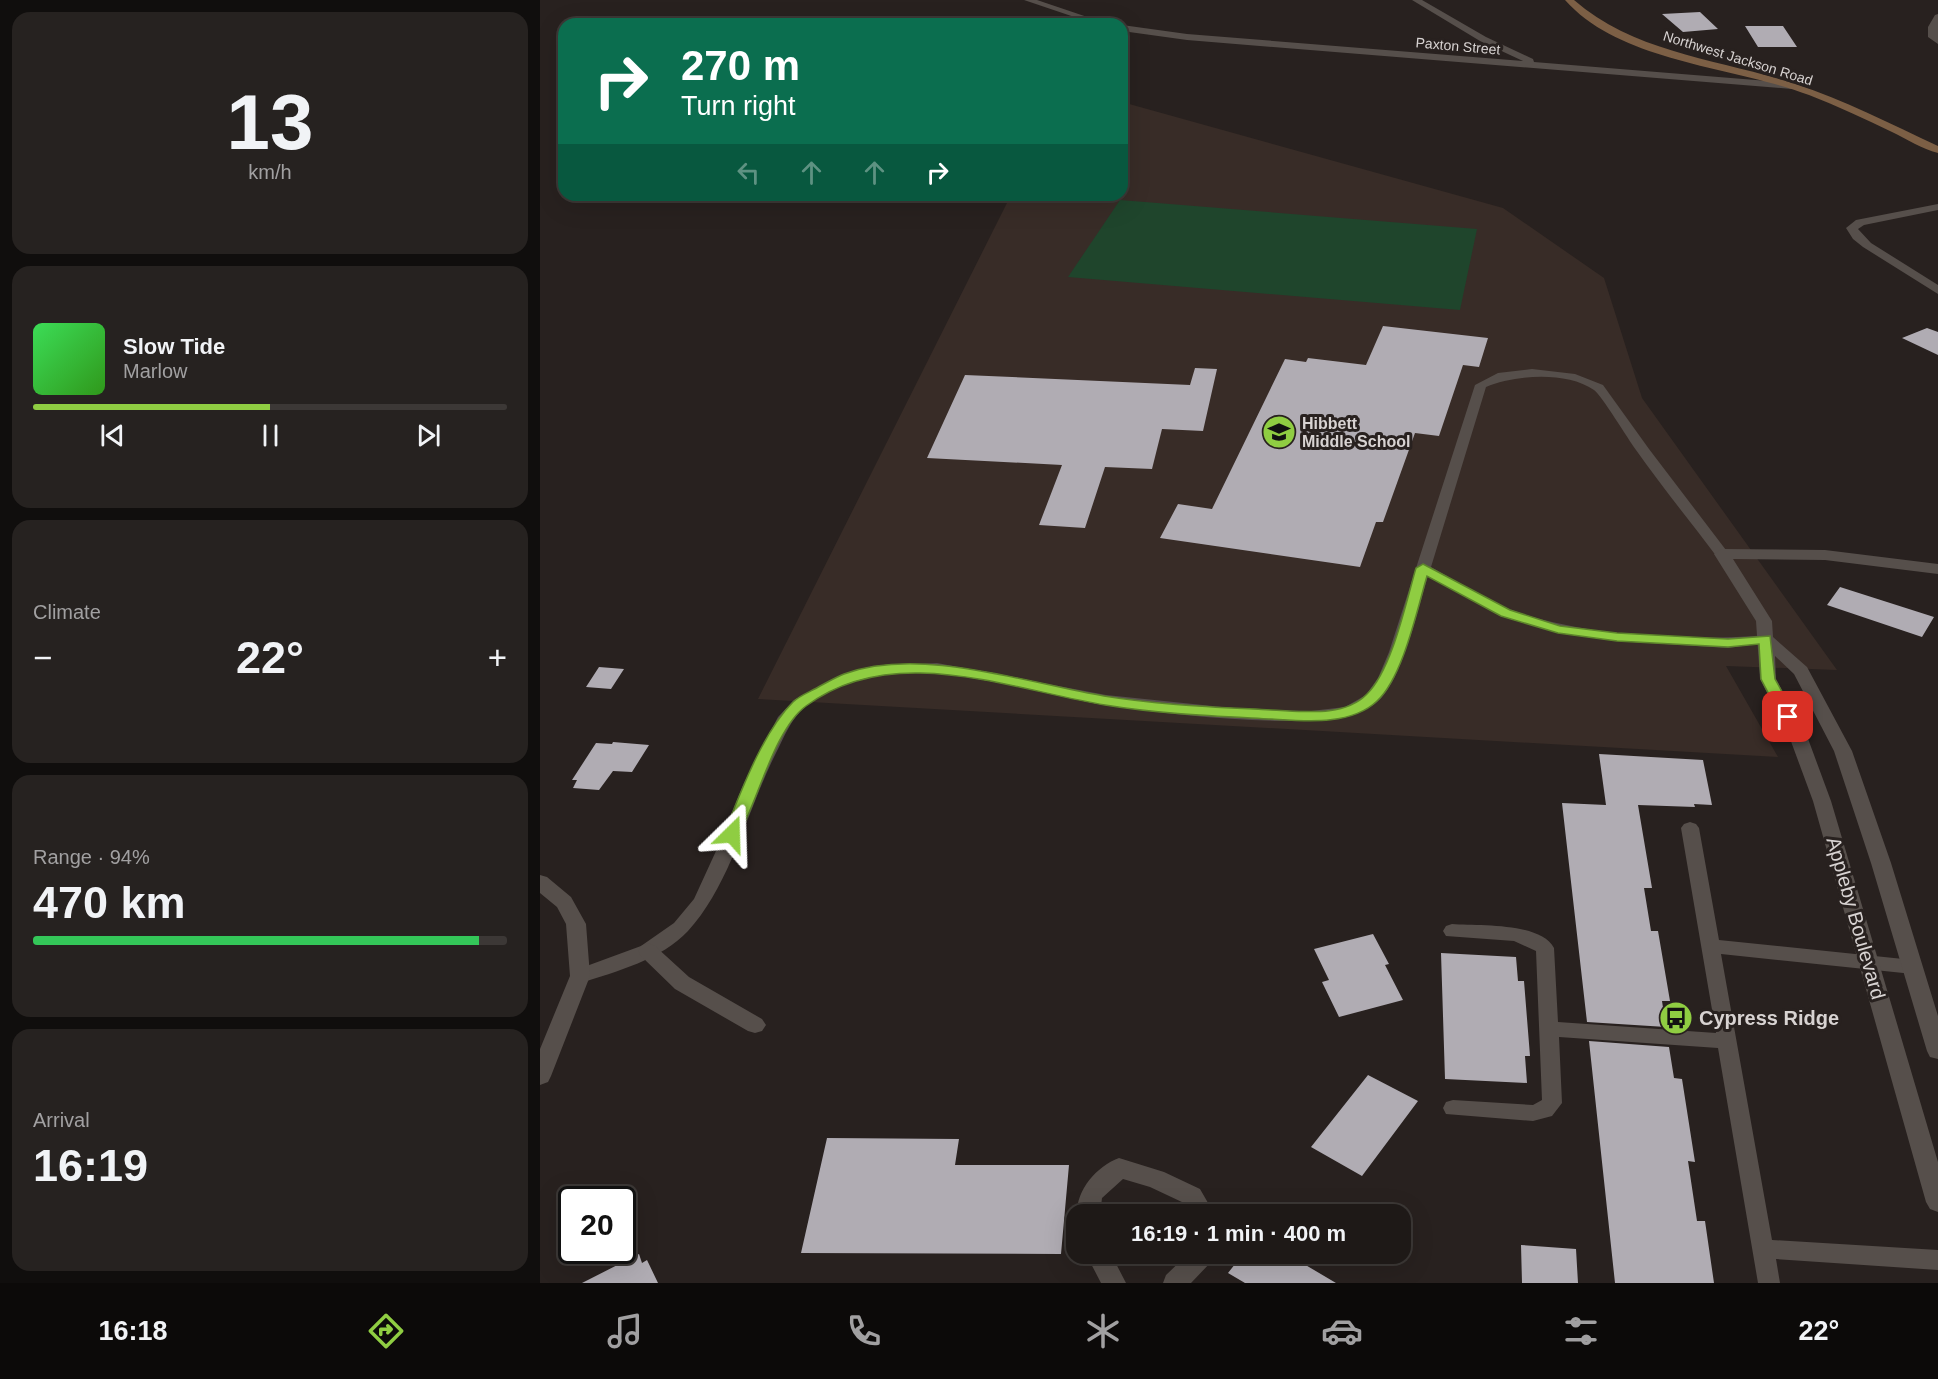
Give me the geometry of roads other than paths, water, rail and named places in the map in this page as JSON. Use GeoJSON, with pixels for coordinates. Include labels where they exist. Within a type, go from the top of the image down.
{"type":"FeatureCollection","features":[{"type":"Feature","properties":{"kind":"main road","name":"Northwest Jackson Road"},"geometry":{"type":"LineString","coordinates":[[1569,0],[1594,21],[1633,40],[1792,86],[1938,150]]}},
{"type":"Feature","properties":{"kind":"street"},"geometry":{"type":"LineString","coordinates":[[1028,0],[1085,18]]}},
{"type":"Feature","properties":{"kind":"street"},"geometry":{"type":"LineString","coordinates":[[1416,0],[1483,39],[1542,67]]}},
{"type":"Feature","properties":{"kind":"street"},"geometry":{"type":"LineString","coordinates":[[1938,17],[1932,27],[1933,37],[1938,41]]}},
{"type":"Feature","properties":{"kind":"street","name":"Paxton Street"},"geometry":{"type":"LineString","coordinates":[[1128,29],[1187,37],[1792,86]]}},
{"type":"Feature","properties":{"kind":"street"},"geometry":{"type":"LineString","coordinates":[[1938,207],[1860,222],[1852,228],[1857,237],[1867,245],[1938,290]]}},
{"type":"Feature","properties":{"kind":"street"},"geometry":{"type":"LineString","coordinates":[[1722,554],[1825,555],[1938,569]]}},
{"type":"Feature","properties":{"kind":"street","name":"Appleby Boulevard"},"geometry":{"type":"LineString","coordinates":[[1722,554],[1764,621],[1768,679],[1798,736],[1822,801],[1938,1202]]}},
{"type":"Feature","properties":{"kind":"street"},"geometry":{"type":"LineString","coordinates":[[1766,639],[1801,671],[1843,751],[1938,1051]]}},
{"type":"Feature","properties":{"kind":"street"},"geometry":{"type":"LineString","coordinates":[[540,882],[564,902],[576,924],[580,976],[540,1076]]}},
{"type":"Feature","properties":{"kind":"street"},"geometry":{"type":"LineString","coordinates":[[648,951],[682,983],[755,1025]]}},
{"type":"Feature","properties":{"kind":"street"},"geometry":{"type":"LineString","coordinates":[[1090,1204],[1091,1194],[1119,1168],[1156,1179],[1192,1196],[1197,1204]]}},
{"type":"Feature","properties":{"kind":"street"},"geometry":{"type":"LineString","coordinates":[[1104,1264],[1114,1283]]}},
{"type":"Feature","properties":{"kind":"street"},"geometry":{"type":"LineString","coordinates":[[1175,1283],[1194,1264]]}},
{"type":"Feature","properties":{"kind":"lane"},"geometry":{"type":"LineString","coordinates":[[580,976],[648,951],[680,928],[701,902],[725,851],[752,783],[784,721],[800,703],[849,677],[878,671],[937,668],[1106,700],[1188,710],[1311,716],[1349,711],[1372,698],[1386,678],[1397,651],[1481,385],[1502,376],[1532,373],[1575,378],[1599,388],[1644,452],[1722,554]]}},
{"type":"Feature","properties":{"kind":"lane"},"geometry":{"type":"LineString","coordinates":[[1423,568],[1505,613],[1558,629],[1617,637],[1728,643],[1766,639]]}},
{"type":"Feature","properties":{"kind":"lane"},"geometry":{"type":"LineString","coordinates":[[1690,828],[1769,1283]]}},
{"type":"Feature","properties":{"kind":"lane"},"geometry":{"type":"LineString","coordinates":[[1452,931],[1517,935],[1539,942],[1545,948],[1552,1103],[1545,1110],[1533,1113],[1453,1108]]}},
{"type":"Feature","properties":{"kind":"lane"},"geometry":{"type":"LineString","coordinates":[[1710,946],[1912,967]]}},
{"type":"Feature","properties":{"kind":"lane"},"geometry":{"type":"LineString","coordinates":[[1548,1029],[1727,1041]]}},
{"type":"Feature","properties":{"kind":"lane"},"geometry":{"type":"LineString","coordinates":[[1763,1249],[1938,1260]]}},
{"type":"Feature","properties":{"kind":"place","name":"Hibbett Middle School"},"geometry":{"type":"Point","coordinates":[1279,432]}},
{"type":"Feature","properties":{"kind":"place","name":"Cypress Ridge"},"geometry":{"type":"Point","coordinates":[1676,1018]}}]}
